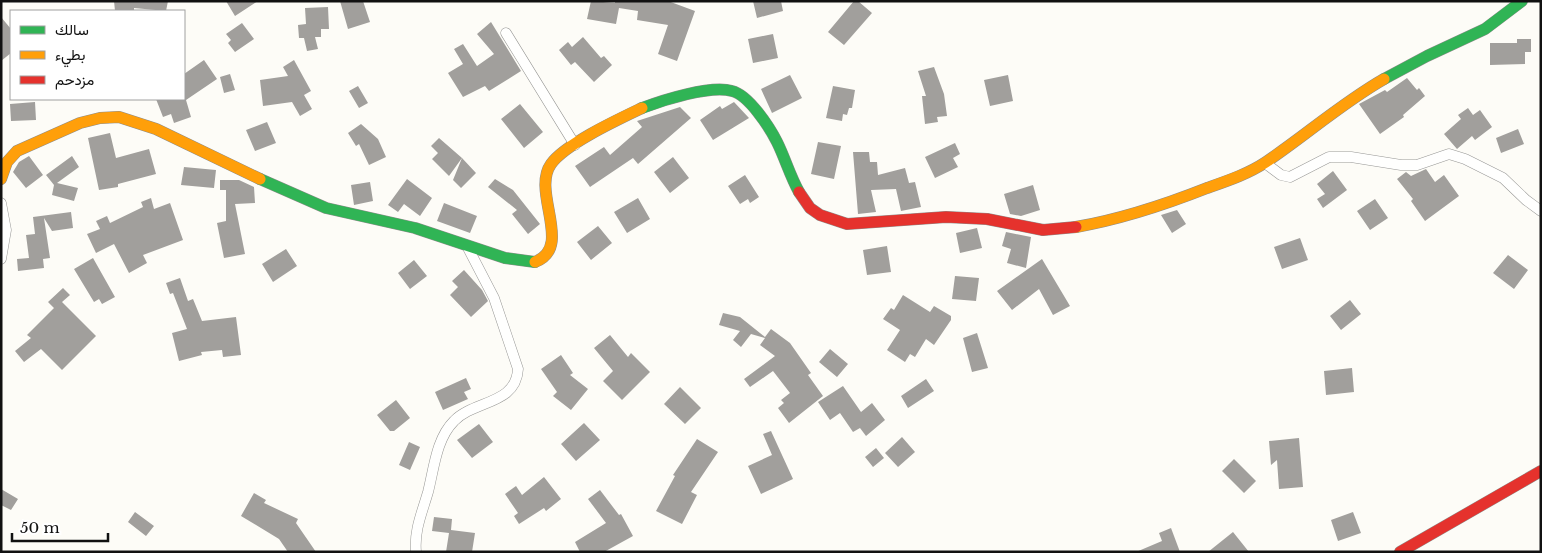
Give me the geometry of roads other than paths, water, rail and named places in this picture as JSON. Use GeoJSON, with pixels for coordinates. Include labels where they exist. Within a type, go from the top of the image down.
{"type":"FeatureCollection","features":[{"type":"Feature","properties":{"kind":"street"},"geometry":{"type":"LineString","coordinates":[[1,179],[7,162],[17,151],[80,123],[100,118],[118,117],[156,129],[289,193],[326,208],[397,223],[505,258],[530,263],[546,256],[550,251],[552,236],[545,194],[546,172],[550,164],[575,145],[650,106],[694,95],[730,90],[746,101],[764,122],[781,151],[794,185],[810,209],[830,222],[846,224],[946,218],[987,219],[1051,230],[1110,222],[1163,205],[1246,174],[1265,163],[1356,95],[1427,56],[1485,29],[1522,1]]}},
{"type":"Feature","properties":{"kind":"street"},"geometry":{"type":"LineString","coordinates":[[506,33],[575,145]]}},
{"type":"Feature","properties":{"kind":"street"},"geometry":{"type":"LineString","coordinates":[[1265,163],[1281,175],[1290,177],[1329,157],[1351,157],[1401,165],[1416,165],[1449,154],[1465,159],[1503,178],[1526,200],[1541,210]]}},
{"type":"Feature","properties":{"kind":"street"},"geometry":{"type":"LineString","coordinates":[[1,203],[6,230],[1,259]]}},
{"type":"Feature","properties":{"kind":"street"},"geometry":{"type":"LineString","coordinates":[[416,552],[418,522],[428,494],[441,442],[447,430],[453,421],[468,410],[498,399],[512,387],[518,375],[518,369],[494,298],[467,246]]}},
{"type":"Feature","properties":{"kind":"street"},"geometry":{"type":"LineString","coordinates":[[1400,552],[1541,471]]}}]}
